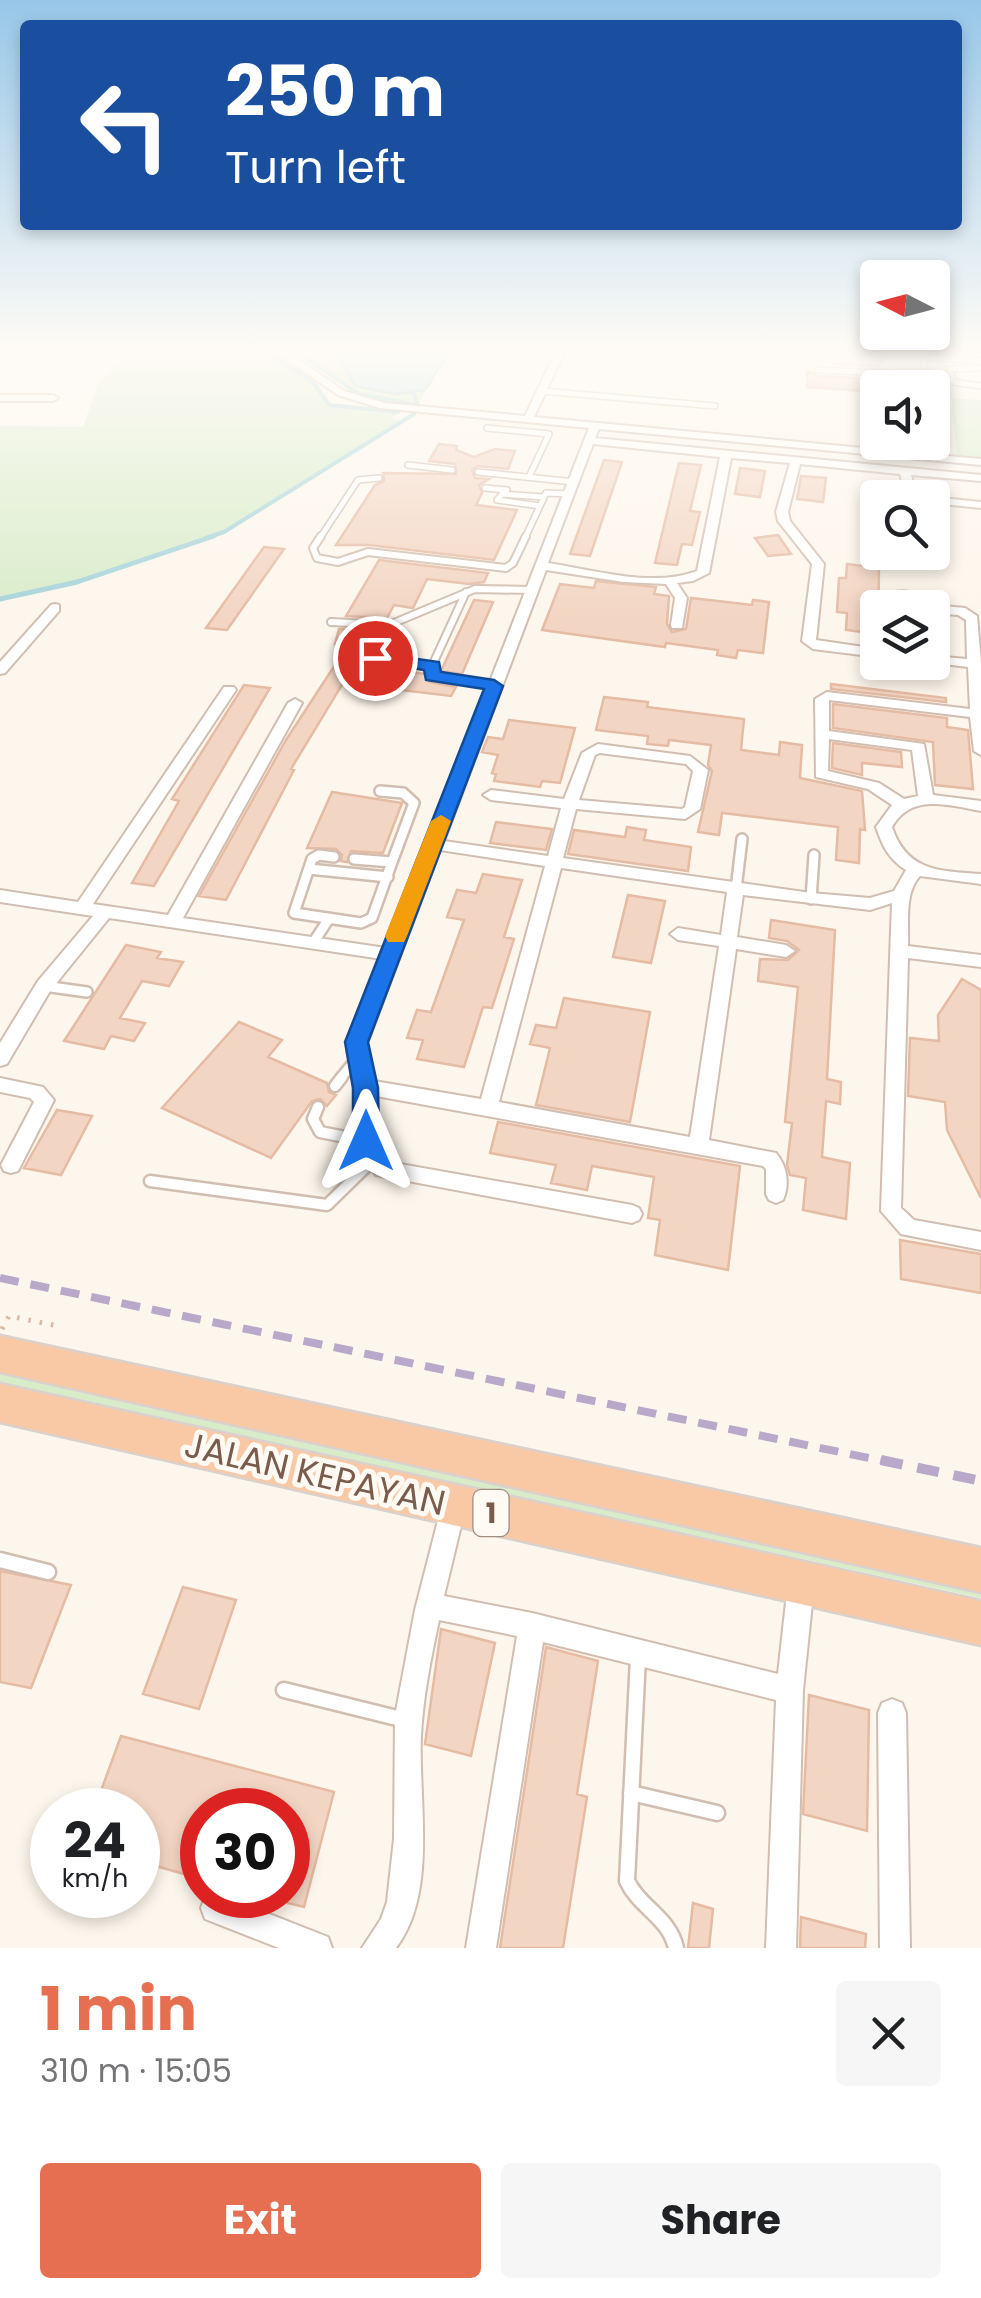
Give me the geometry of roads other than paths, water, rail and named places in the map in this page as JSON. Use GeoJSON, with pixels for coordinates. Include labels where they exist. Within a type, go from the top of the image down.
{"type":"FeatureCollection","features":[{"type":"Feature","properties":{"kind":"highway","name":"JALAN KEPAYAN"},"geometry":{"type":"LineString","coordinates":[[5,1335],[981,1570]]}},
{"type":"Feature","properties":{"kind":"highway","name":"JALAN KEPAYAN"},"geometry":{"type":"LineString","coordinates":[[0,1403],[981,1623]]}},
{"type":"Feature","properties":{"kind":"street"},"geometry":{"type":"LineString","coordinates":[[743,440],[860,451]]}},
{"type":"Feature","properties":{"kind":"street"},"geometry":{"type":"LineString","coordinates":[[632,1214],[383,1168],[370,1150],[366,1088],[356,1042],[590,441],[981,478]]}},
{"type":"Feature","properties":{"kind":"street"},"geometry":{"type":"LineString","coordinates":[[633,458],[645,446]]}},
{"type":"Feature","properties":{"kind":"street"},"geometry":{"type":"LineString","coordinates":[[541,566],[669,580],[686,580],[702,573],[726,454]]}},
{"type":"Feature","properties":{"kind":"street"},"geometry":{"type":"LineString","coordinates":[[950,459],[981,462]]}},
{"type":"Feature","properties":{"kind":"street"},"geometry":{"type":"LineString","coordinates":[[796,460],[782,512],[784,521],[818,564],[809,641],[813,645],[860,651]]}},
{"type":"Feature","properties":{"kind":"street"},"geometry":{"type":"LineString","coordinates":[[905,471],[907,480]]}},
{"type":"Feature","properties":{"kind":"street"},"geometry":{"type":"LineString","coordinates":[[950,502],[981,505]]}},
{"type":"Feature","properties":{"kind":"street"},"geometry":{"type":"LineString","coordinates":[[669,580],[670,588],[681,598],[676,625]]}},
{"type":"Feature","properties":{"kind":"street"},"geometry":{"type":"LineString","coordinates":[[0,670],[54,608]]}},
{"type":"Feature","properties":{"kind":"street"},"geometry":{"type":"LineString","coordinates":[[950,610],[971,617],[981,750]]}},
{"type":"Feature","properties":{"kind":"street"},"geometry":{"type":"LineString","coordinates":[[950,662],[975,664]]}},
{"type":"Feature","properties":{"kind":"street"},"geometry":{"type":"LineString","coordinates":[[82,907],[229,690]]}},
{"type":"Feature","properties":{"kind":"street"},"geometry":{"type":"LineString","coordinates":[[900,804],[874,784],[821,774],[825,696],[979,715]]}},
{"type":"Feature","properties":{"kind":"street"},"geometry":{"type":"LineString","coordinates":[[173,922],[295,703]]}},
{"type":"Feature","properties":{"kind":"street"},"geometry":{"type":"LineString","coordinates":[[821,734],[919,747],[926,799]]}},
{"type":"Feature","properties":{"kind":"street"},"geometry":{"type":"LineString","coordinates":[[488,1108],[570,804],[589,753],[598,748],[690,760],[701,770],[692,810],[686,814],[570,804],[490,795]]}},
{"type":"Feature","properties":{"kind":"street"},"geometry":{"type":"LineString","coordinates":[[981,806],[926,799],[900,804],[890,813],[884,827],[895,857],[918,869],[981,879]]}},
{"type":"Feature","properties":{"kind":"street"},"geometry":{"type":"LineString","coordinates":[[432,844],[811,899],[870,904],[901,896]]}},
{"type":"Feature","properties":{"kind":"street"},"geometry":{"type":"LineString","coordinates":[[918,869],[908,877],[901,896],[891,1211],[908,1228],[981,1241]]}},
{"type":"Feature","properties":{"kind":"street"},"geometry":{"type":"LineString","coordinates":[[698,1146],[736,889]]}},
{"type":"Feature","properties":{"kind":"street"},"geometry":{"type":"LineString","coordinates":[[0,896],[390,954]]}},
{"type":"Feature","properties":{"kind":"street"},"geometry":{"type":"LineString","coordinates":[[0,1059],[44,986],[106,911]]}},
{"type":"Feature","properties":{"kind":"street"},"geometry":{"type":"LineString","coordinates":[[678,934],[786,951]]}},
{"type":"Feature","properties":{"kind":"street"},"geometry":{"type":"LineString","coordinates":[[900,951],[981,961]]}},
{"type":"Feature","properties":{"kind":"street"},"geometry":{"type":"LineString","coordinates":[[0,1085],[36,1092],[44,1100],[11,1166]]}},
{"type":"Feature","properties":{"kind":"street"},"geometry":{"type":"LineString","coordinates":[[366,1088],[774,1162],[776,1194]]}},
{"type":"Feature","properties":{"kind":"street"},"geometry":{"type":"LineString","coordinates":[[377,1948],[390,1937],[401,1902],[407,1843],[408,1720],[454,1505]]}},
{"type":"Feature","properties":{"kind":"street"},"geometry":{"type":"LineString","coordinates":[[782,1948],[790,1690],[801,1580]]}},
{"type":"Feature","properties":{"kind":"street"},"geometry":{"type":"LineString","coordinates":[[431,1606],[532,1626],[790,1690]]}},
{"type":"Feature","properties":{"kind":"street"},"geometry":{"type":"LineString","coordinates":[[481,1948],[532,1626]]}},
{"type":"Feature","properties":{"kind":"street"},"geometry":{"type":"LineString","coordinates":[[892,1713],[894,1948]]}},
{"type":"Feature","properties":{"kind":"street"},"geometry":{"type":"LineString","coordinates":[[241,1918],[317,1948]]}},
{"type":"Feature","properties":{"kind":"lane"},"geometry":{"type":"LineString","coordinates":[[528,477],[546,440]]}},
{"type":"Feature","properties":{"kind":"lane"},"geometry":{"type":"LineString","coordinates":[[408,465],[452,470]]}},
{"type":"Feature","properties":{"kind":"lane"},"geometry":{"type":"LineString","coordinates":[[478,472],[528,477],[571,488]]}},
{"type":"Feature","properties":{"kind":"lane"},"geometry":{"type":"LineString","coordinates":[[379,478],[358,480],[313,548],[316,558],[338,562],[368,552],[506,568],[513,563],[545,495]]}},
{"type":"Feature","properties":{"kind":"lane"},"geometry":{"type":"LineString","coordinates":[[485,488],[545,495]]}},
{"type":"Feature","properties":{"kind":"lane"},"geometry":{"type":"LineString","coordinates":[[540,506],[496,500],[502,494],[545,495],[571,488]]}},
{"type":"Feature","properties":{"kind":"lane"},"geometry":{"type":"LineString","coordinates":[[331,622],[390,625],[466,592],[484,588],[532,590]]}},
{"type":"Feature","properties":{"kind":"lane"},"geometry":{"type":"LineString","coordinates":[[466,592],[432,666],[432,676],[494,686]]}},
{"type":"Feature","properties":{"kind":"lane"},"geometry":{"type":"LineString","coordinates":[[390,625],[375,658],[432,666]]}},
{"type":"Feature","properties":{"kind":"lane"},"geometry":{"type":"LineString","coordinates":[[334,856],[315,856],[294,913],[361,923],[372,918],[414,803],[403,793],[380,791]]}},
{"type":"Feature","properties":{"kind":"lane"},"geometry":{"type":"LineString","coordinates":[[736,889],[742,839]]}},
{"type":"Feature","properties":{"kind":"lane"},"geometry":{"type":"LineString","coordinates":[[811,899],[814,855]]}},
{"type":"Feature","properties":{"kind":"lane"},"geometry":{"type":"LineString","coordinates":[[354,858],[392,862]]}},
{"type":"Feature","properties":{"kind":"lane"},"geometry":{"type":"LineString","coordinates":[[308,869],[388,876]]}},
{"type":"Feature","properties":{"kind":"lane"},"geometry":{"type":"LineString","coordinates":[[313,943],[328,920]]}},
{"type":"Feature","properties":{"kind":"lane"},"geometry":{"type":"LineString","coordinates":[[44,986],[87,992]]}},
{"type":"Feature","properties":{"kind":"lane"},"geometry":{"type":"LineString","coordinates":[[335,1086],[357,1058]]}},
{"type":"Feature","properties":{"kind":"lane"},"geometry":{"type":"LineString","coordinates":[[150,1181],[326,1205],[370,1150],[320,1132],[313,1118],[318,1107]]}},
{"type":"Feature","properties":{"kind":"lane"},"geometry":{"type":"LineString","coordinates":[[0,1560],[48,1572]]}},
{"type":"Feature","properties":{"kind":"lane"},"geometry":{"type":"LineString","coordinates":[[638,1654],[627,1881],[638,1901],[666,1918],[673,1929],[676,1948]]}},
{"type":"Feature","properties":{"kind":"lane"},"geometry":{"type":"LineString","coordinates":[[284,1690],[408,1720]]}},
{"type":"Feature","properties":{"kind":"lane"},"geometry":{"type":"LineString","coordinates":[[631,1793],[717,1813]]}},
{"type":"Feature","properties":{"kind":"waterway"},"geometry":{"type":"LineString","coordinates":[[206,538],[224,532],[372,440]]}},
{"type":"Feature","properties":{"kind":"waterway"},"geometry":{"type":"LineString","coordinates":[[0,599],[77,582],[214,536]]}},
{"type":"Feature","properties":{"kind":"railway"},"geometry":{"type":"LineString","coordinates":[[0,1278],[893,1463]]}},
{"type":"Feature","properties":{"kind":"railway"},"geometry":{"type":"LineString","coordinates":[[881,1460],[981,1481]]}}]}
